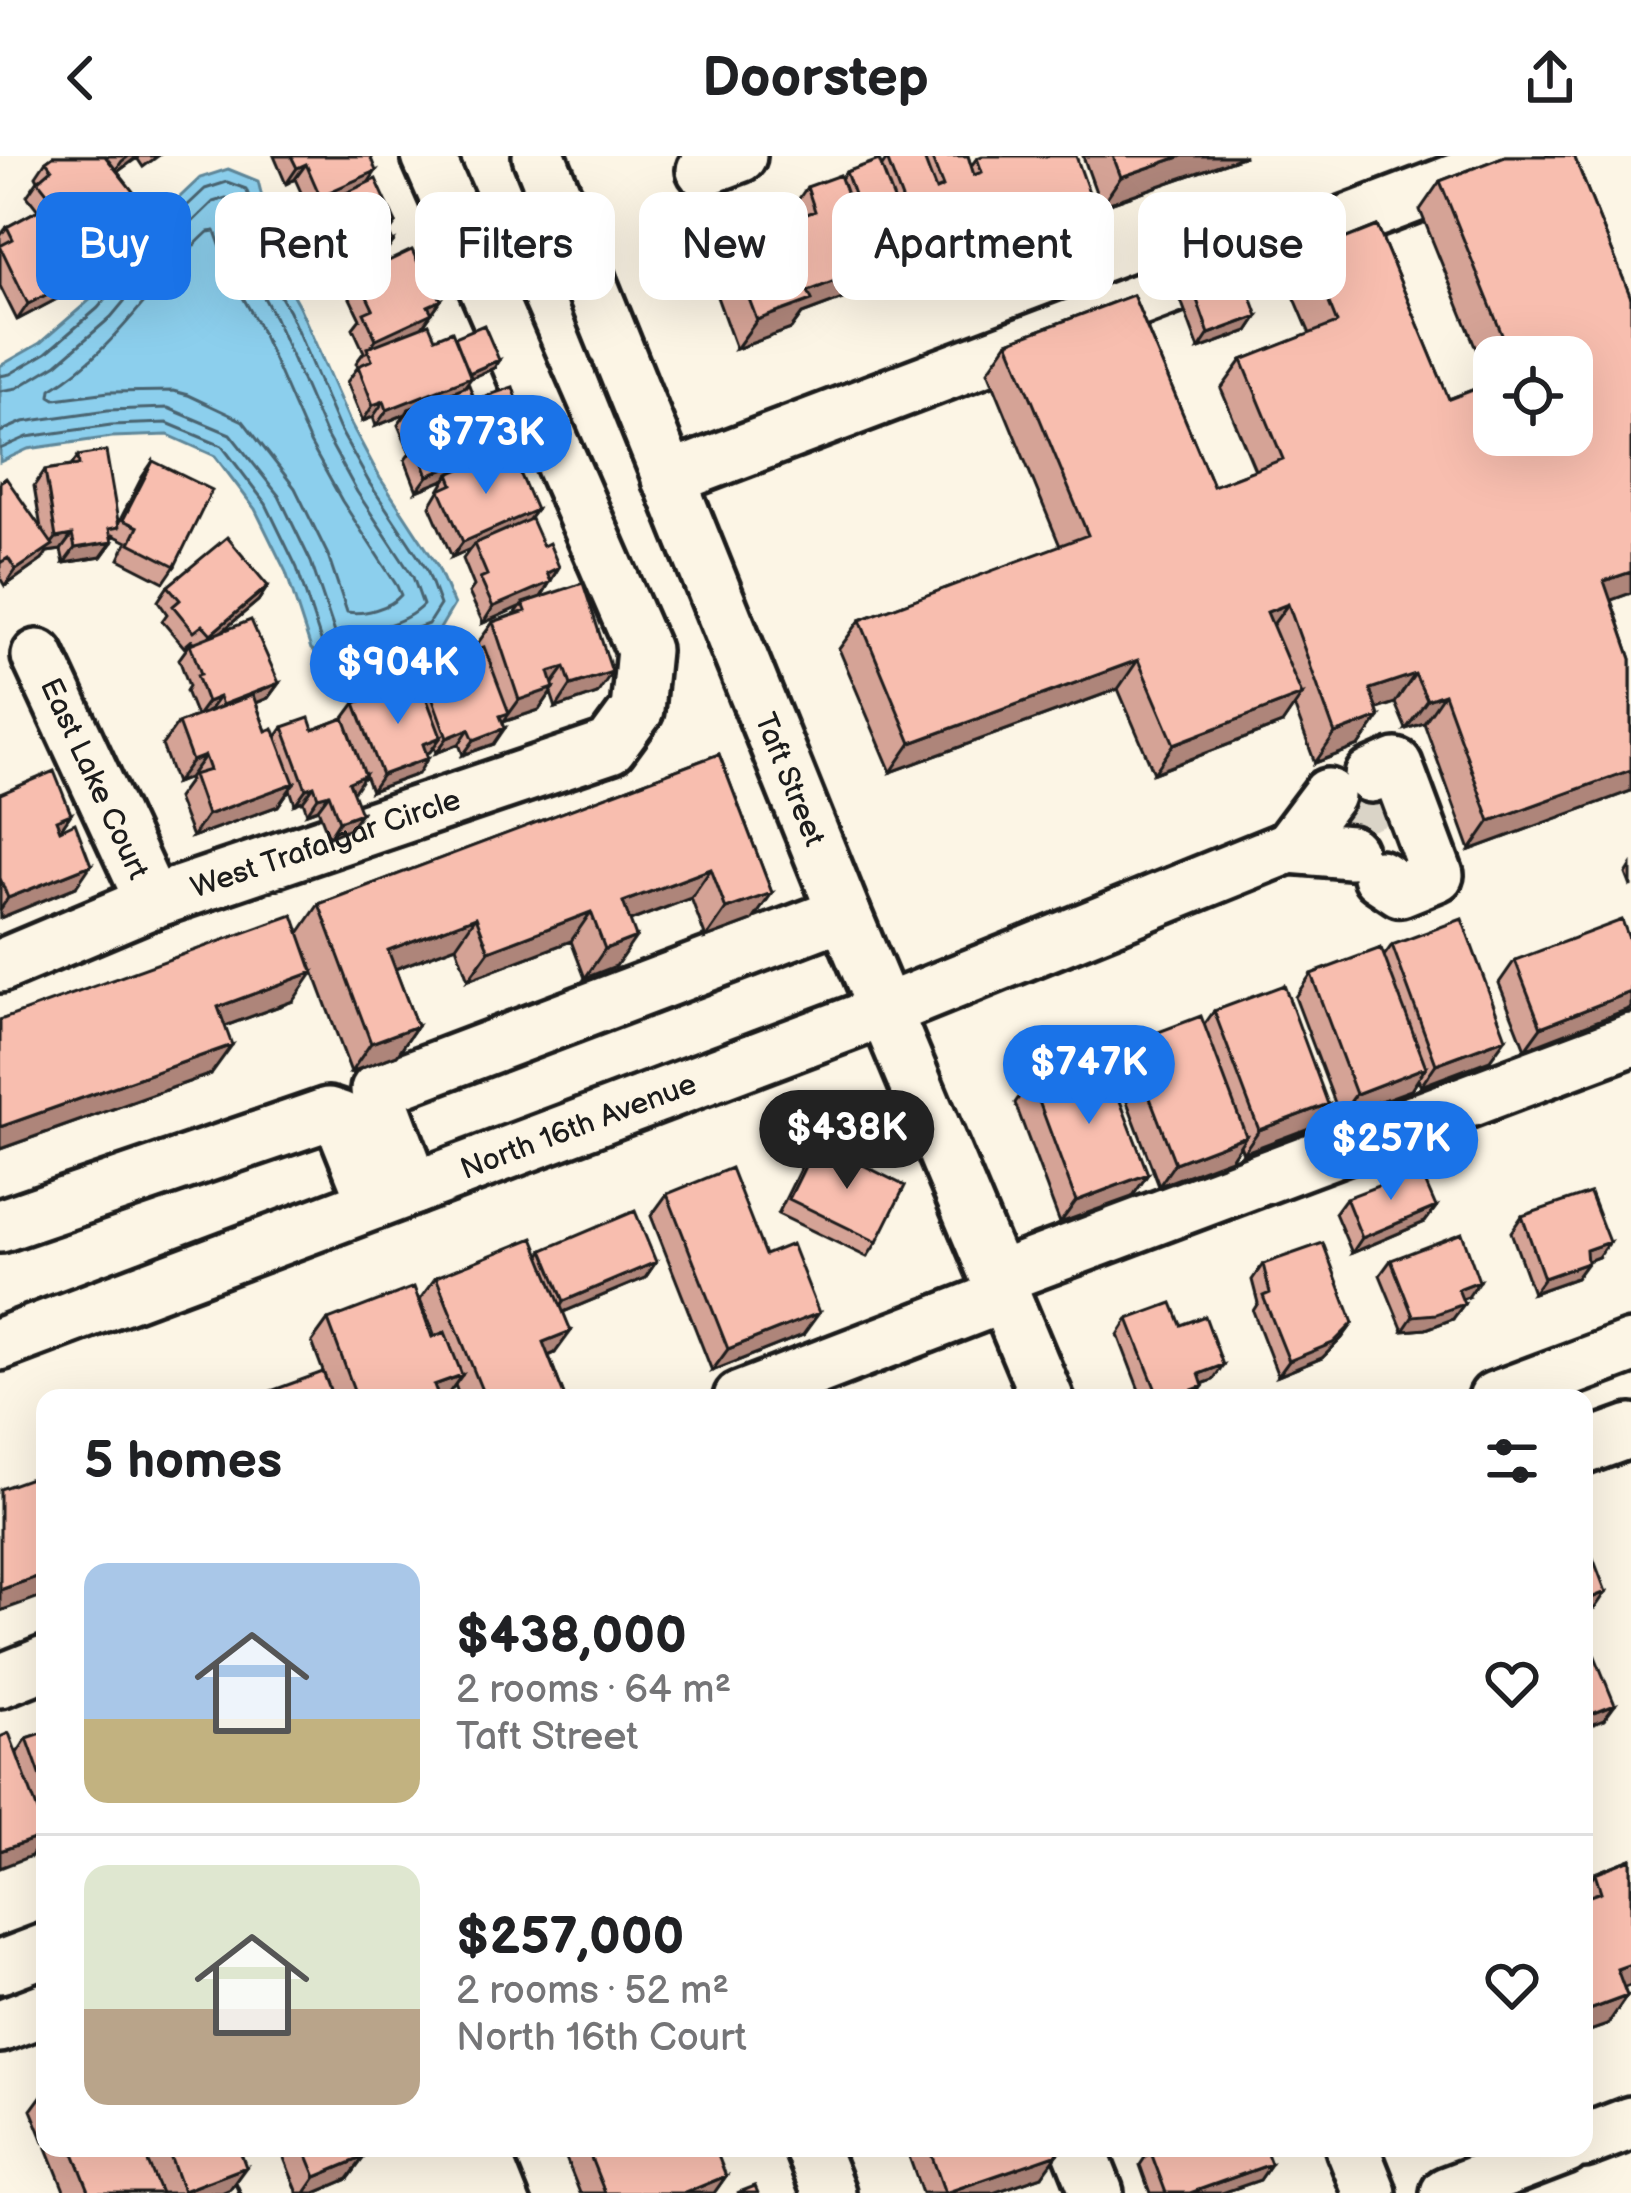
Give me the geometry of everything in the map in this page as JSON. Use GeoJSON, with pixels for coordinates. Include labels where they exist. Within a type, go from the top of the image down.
{"type":"FeatureCollection","features":[{"type":"Feature","properties":{"kind":"street","name":"West Trafalgar Circle"},"geometry":{"type":"LineString","coordinates":[[0,966],[152,902],[610,747],[637,710],[643,650],[428,156]]}},
{"type":"Feature","properties":{"kind":"street","name":"Taft Street"},"geometry":{"type":"LineString","coordinates":[[539,156],[884,1011],[1043,1389]]}},
{"type":"Feature","properties":{"kind":"street"},"geometry":{"type":"LineString","coordinates":[[668,479],[1520,156]]}},
{"type":"Feature","properties":{"kind":"street","name":"East Lake Court"},"geometry":{"type":"LineString","coordinates":[[38,656],[152,902]]}},
{"type":"Feature","properties":{"kind":"street"},"geometry":{"type":"LineString","coordinates":[[1396,765],[1385,848],[1289,847],[1349,785],[1396,765]]}},
{"type":"Feature","properties":{"kind":"street","name":"North 16th Avenue"},"geometry":{"type":"LineString","coordinates":[[0,1344],[884,1011],[1289,847]]}},
{"type":"Feature","properties":{"kind":"street"},"geometry":{"type":"LineString","coordinates":[[394,1196],[377,1090],[844,913]]}},
{"type":"Feature","properties":{"kind":"street"},"geometry":{"type":"LineString","coordinates":[[761,1389],[1001,1287],[1631,1040]]}},
{"type":"Feature","properties":{"kind":"street"},"geometry":{"type":"LineString","coordinates":[[0,1226],[328,1114],[340,1118],[394,1196]]}},
{"type":"Feature","properties":{"kind":"street"},"geometry":{"type":"LineString","coordinates":[[1520,1389],[1631,1347]]}},
{"type":"Feature","properties":{"kind":"street"},"geometry":{"type":"LineString","coordinates":[[1593,1445],[1631,1431]]}},
{"type":"Feature","properties":{"kind":"street"},"geometry":{"type":"LineString","coordinates":[[0,1681],[36,1667]]}},
{"type":"Feature","properties":{"kind":"street"},"geometry":{"type":"LineString","coordinates":[[0,1967],[36,1953]]}},
{"type":"Feature","properties":{"kind":"street"},"geometry":{"type":"LineString","coordinates":[[0,2026],[36,2012]]}},
{"type":"Feature","properties":{"kind":"street"},"geometry":{"type":"LineString","coordinates":[[1593,2138],[1631,2123]]}},
{"type":"Feature","properties":{"kind":"street"},"geometry":{"type":"LineString","coordinates":[[255,2157],[269,2193]]}},
{"type":"Feature","properties":{"kind":"street"},"geometry":{"type":"LineString","coordinates":[[545,2157],[559,2193]]}},
{"type":"Feature","properties":{"kind":"street"},"geometry":{"type":"LineString","coordinates":[[815,2157],[829,2193]]}},
{"type":"Feature","properties":{"kind":"street"},"geometry":{"type":"LineString","coordinates":[[1083,2157],[1097,2193]]}},
{"type":"Feature","properties":{"kind":"street"},"geometry":{"type":"LineString","coordinates":[[1356,2157],[1370,2193]]}},
{"type":"Feature","properties":{"kind":"street"},"geometry":{"type":"LineString","coordinates":[[1447,2193],[1541,2157]]}},
{"type":"Feature","properties":{"kind":"water"},"geometry":{"type":"Polygon","coordinates":[[[228,169],[258,181],[261,192],[215,192],[215,300],[296,300],[350,422],[437,565],[454,605],[438,632],[384,654],[331,663],[311,649],[286,572],[255,509],[215,456],[168,435],[28,449],[0,462],[0,366],[40,343],[90,300],[191,300],[191,192],[185,192],[200,178],[228,169]]]}},
{"type":"Feature","properties":{"kind":"building"},"geometry":{"type":"Polygon","coordinates":[[[53,156],[105,156],[133,192],[47,192],[38,181],[52,169],[46,161],[53,156]]]}},
{"type":"Feature","properties":{"kind":"building"},"geometry":{"type":"Polygon","coordinates":[[[291,156],[370,156],[376,171],[329,192],[318,192],[306,164],[297,168],[291,156]]]}},
{"type":"Feature","properties":{"kind":"building"},"geometry":{"type":"Polygon","coordinates":[[[923,156],[936,190],[943,187],[931,156],[968,156],[974,175],[982,172],[977,158],[982,156],[1076,156],[1089,192],[899,192],[887,159],[923,156]]]}},
{"type":"Feature","properties":{"kind":"building"},"geometry":{"type":"Polygon","coordinates":[[[1113,156],[1182,156],[1121,177],[1113,156]]]}},
{"type":"Feature","properties":{"kind":"building"},"geometry":{"type":"Polygon","coordinates":[[[1505,156],[1574,156],[1631,298],[1631,572],[1604,581],[1631,659],[1631,770],[1490,821],[1444,694],[1427,700],[1415,674],[1370,689],[1379,717],[1335,734],[1288,604],[1267,612],[1302,695],[1174,744],[1138,660],[911,743],[860,620],[1088,535],[1008,342],[1133,295],[1213,486],[1283,459],[1242,360],[1337,323],[1328,300],[1346,300],[1346,238],[1377,226],[1449,399],[1473,390],[1473,456],[1593,456],[1593,336],[1503,336],[1440,181],[1505,156]]]}},
{"type":"Feature","properties":{"kind":"building"},"geometry":{"type":"Polygon","coordinates":[[[879,160],[891,192],[853,192],[846,172],[879,160]]]}},
{"type":"Feature","properties":{"kind":"building"},"geometry":{"type":"Polygon","coordinates":[[[840,175],[846,192],[832,192],[832,282],[808,291],[808,214],[815,211],[807,187],[840,175]]]}},
{"type":"Feature","properties":{"kind":"building"},"geometry":{"type":"Polygon","coordinates":[[[376,179],[382,192],[348,192],[376,179]]]}},
{"type":"Feature","properties":{"kind":"building"},"geometry":{"type":"Polygon","coordinates":[[[36,211],[36,300],[28,304],[0,246],[13,239],[7,227],[36,211]]]}},
{"type":"Feature","properties":{"kind":"building"},"geometry":{"type":"Polygon","coordinates":[[[412,250],[415,300],[441,300],[428,306],[432,313],[376,339],[364,313],[373,309],[369,300],[391,300],[391,260],[412,250]]]}},
{"type":"Feature","properties":{"kind":"building"},"geometry":{"type":"Polygon","coordinates":[[[808,291],[812,300],[757,320],[750,300],[808,300],[808,291]]]}},
{"type":"Feature","properties":{"kind":"building"},"geometry":{"type":"Polygon","coordinates":[[[1197,300],[1252,300],[1258,316],[1209,334],[1197,300]]]}},
{"type":"Feature","properties":{"kind":"building"},"geometry":{"type":"Polygon","coordinates":[[[429,324],[435,338],[452,331],[471,377],[387,410],[384,401],[373,405],[358,366],[372,360],[367,348],[429,324]]]}},
{"type":"Feature","properties":{"kind":"building"},"geometry":{"type":"Polygon","coordinates":[[[484,325],[499,360],[469,373],[455,337],[484,325]]]}},
{"type":"Feature","properties":{"kind":"building"},"geometry":{"type":"Polygon","coordinates":[[[469,385],[476,403],[484,399],[503,431],[494,435],[498,447],[428,476],[416,445],[423,442],[409,409],[469,385]]]}},
{"type":"Feature","properties":{"kind":"building"},"geometry":{"type":"Polygon","coordinates":[[[513,387],[521,412],[493,420],[483,397],[513,387]]]}},
{"type":"Feature","properties":{"kind":"building"},"geometry":{"type":"Polygon","coordinates":[[[106,451],[119,527],[109,529],[112,542],[75,548],[72,535],[56,538],[45,470],[79,465],[78,456],[106,451]]]}},
{"type":"Feature","properties":{"kind":"building"},"geometry":{"type":"Polygon","coordinates":[[[495,454],[503,472],[517,466],[536,510],[463,542],[440,490],[453,484],[449,474],[495,454]]]}},
{"type":"Feature","properties":{"kind":"building"},"geometry":{"type":"Polygon","coordinates":[[[153,461],[212,490],[175,566],[130,543],[138,527],[123,520],[153,461]]]}},
{"type":"Feature","properties":{"kind":"building"},"geometry":{"type":"Polygon","coordinates":[[[6,478],[53,545],[16,570],[8,558],[0,563],[0,482],[6,478]]]}},
{"type":"Feature","properties":{"kind":"building"},"geometry":{"type":"Polygon","coordinates":[[[531,519],[559,567],[547,573],[551,582],[493,607],[480,578],[487,575],[474,544],[531,519]]]}},
{"type":"Feature","properties":{"kind":"building"},"geometry":{"type":"Polygon","coordinates":[[[227,537],[268,586],[211,634],[203,625],[194,632],[173,606],[180,600],[168,586],[227,537]]]}},
{"type":"Feature","properties":{"kind":"building"},"geometry":{"type":"Polygon","coordinates":[[[583,583],[612,672],[571,685],[565,667],[549,672],[554,688],[519,700],[493,622],[526,611],[523,603],[583,583]]]}},
{"type":"Feature","properties":{"kind":"building"},"geometry":{"type":"Polygon","coordinates":[[[251,620],[279,683],[222,705],[219,697],[207,702],[190,644],[251,620]]]}},
{"type":"Feature","properties":{"kind":"building"},"geometry":{"type":"Polygon","coordinates":[[[484,647],[509,713],[500,716],[505,728],[474,740],[469,729],[447,738],[425,678],[458,666],[456,657],[484,647]]]}},
{"type":"Feature","properties":{"kind":"building"},"geometry":{"type":"Polygon","coordinates":[[[408,683],[413,696],[424,692],[441,737],[423,744],[428,758],[382,775],[355,703],[408,683]]]}},
{"type":"Feature","properties":{"kind":"building"},"geometry":{"type":"Polygon","coordinates":[[[253,695],[266,731],[273,728],[294,783],[207,815],[193,775],[210,770],[205,756],[192,761],[178,723],[253,695]]]}},
{"type":"Feature","properties":{"kind":"building"},"geometry":{"type":"Polygon","coordinates":[[[309,718],[313,730],[344,718],[365,775],[349,782],[361,813],[339,821],[329,794],[318,797],[314,786],[306,789],[283,727],[309,718]]]}},
{"type":"Feature","properties":{"kind":"building"},"geometry":{"type":"Polygon","coordinates":[[[719,754],[772,893],[726,909],[711,869],[623,902],[636,937],[605,949],[591,912],[489,951],[476,917],[388,950],[417,1026],[371,1043],[319,904],[719,754]]]}},
{"type":"Feature","properties":{"kind":"building"},"geometry":{"type":"Polygon","coordinates":[[[54,771],[71,814],[56,820],[60,830],[75,823],[91,865],[8,898],[0,878],[0,794],[54,771]]]}},
{"type":"Feature","properties":{"kind":"building"},"geometry":{"type":"Polygon","coordinates":[[[293,915],[313,972],[218,1007],[232,1045],[0,1127],[0,1020],[293,915]]]}},
{"type":"Feature","properties":{"kind":"building"},"geometry":{"type":"Polygon","coordinates":[[[1462,919],[1506,1038],[1436,1064],[1392,945],[1462,919]]]}},
{"type":"Feature","properties":{"kind":"building"},"geometry":{"type":"Polygon","coordinates":[[[1622,920],[1631,944],[1631,992],[1541,1027],[1515,960],[1622,920]]]}},
{"type":"Feature","properties":{"kind":"building"},"geometry":{"type":"Polygon","coordinates":[[[1381,948],[1426,1067],[1356,1094],[1311,974],[1381,948]]]}},
{"type":"Feature","properties":{"kind":"building"},"geometry":{"type":"Polygon","coordinates":[[[1284,985],[1328,1104],[1259,1130],[1214,1011],[1284,985]]]}},
{"type":"Feature","properties":{"kind":"building"},"geometry":{"type":"Polygon","coordinates":[[[1201,1016],[1246,1136],[1175,1163],[1129,1043],[1201,1016]]]}},
{"type":"Feature","properties":{"kind":"building"},"geometry":{"type":"Polygon","coordinates":[[[1102,1054],[1148,1174],[1076,1201],[1031,1080],[1102,1054]]]}},
{"type":"Feature","properties":{"kind":"building"},"geometry":{"type":"Polygon","coordinates":[[[817,1142],[905,1186],[877,1242],[789,1199],[817,1142]]]}},
{"type":"Feature","properties":{"kind":"building"},"geometry":{"type":"Polygon","coordinates":[[[731,1168],[765,1255],[792,1244],[819,1313],[728,1349],[667,1194],[731,1168]]]}},
{"type":"Feature","properties":{"kind":"building"},"geometry":{"type":"Polygon","coordinates":[[[1420,1170],[1436,1207],[1362,1238],[1346,1198],[1420,1170]]]}},
{"type":"Feature","properties":{"kind":"building"},"geometry":{"type":"Polygon","coordinates":[[[1590,1193],[1609,1242],[1586,1250],[1587,1263],[1544,1278],[1522,1216],[1590,1193]]]}},
{"type":"Feature","properties":{"kind":"building"},"geometry":{"type":"Polygon","coordinates":[[[635,1211],[656,1262],[564,1301],[543,1250],[635,1211]]]}},
{"type":"Feature","properties":{"kind":"building"},"geometry":{"type":"Polygon","coordinates":[[[1462,1233],[1479,1281],[1458,1289],[1464,1304],[1413,1316],[1391,1260],[1462,1233]]]}},
{"type":"Feature","properties":{"kind":"building"},"geometry":{"type":"Polygon","coordinates":[[[533,1238],[571,1331],[543,1342],[561,1389],[481,1389],[436,1277],[533,1238]]]}},
{"type":"Feature","properties":{"kind":"building"},"geometry":{"type":"Polygon","coordinates":[[[1323,1243],[1353,1323],[1333,1343],[1289,1361],[1263,1296],[1270,1293],[1263,1264],[1323,1243]]]}},
{"type":"Feature","properties":{"kind":"building"},"geometry":{"type":"Polygon","coordinates":[[[414,1287],[432,1337],[445,1332],[462,1375],[434,1385],[436,1389],[354,1389],[328,1320],[414,1287]]]}},
{"type":"Feature","properties":{"kind":"building"},"geometry":{"type":"Polygon","coordinates":[[[1172,1303],[1181,1325],[1205,1316],[1223,1365],[1199,1374],[1203,1386],[1195,1389],[1155,1389],[1128,1319],[1172,1303]]]}},
{"type":"Feature","properties":{"kind":"building"},"geometry":{"type":"Polygon","coordinates":[[[323,1372],[330,1389],[277,1389],[323,1372]]]}},
{"type":"Feature","properties":{"kind":"building"},"geometry":{"type":"Polygon","coordinates":[[[36,1476],[36,1577],[0,1590],[0,1489],[36,1476]]]}},
{"type":"Feature","properties":{"kind":"building"},"geometry":{"type":"Polygon","coordinates":[[[1593,1558],[1606,1592],[1593,1597],[1593,1558]]]}},
{"type":"Feature","properties":{"kind":"building"},"geometry":{"type":"Polygon","coordinates":[[[1593,1651],[1615,1705],[1593,1714],[1593,1651]]]}},
{"type":"Feature","properties":{"kind":"building"},"geometry":{"type":"Polygon","coordinates":[[[9,1733],[36,1806],[36,1838],[0,1851],[0,1737],[9,1733]]]}},
{"type":"Feature","properties":{"kind":"building"},"geometry":{"type":"Polygon","coordinates":[[[36,1735],[36,1763],[27,1738],[36,1735]]]}},
{"type":"Feature","properties":{"kind":"building"},"geometry":{"type":"Polygon","coordinates":[[[1631,1859],[1631,1964],[1617,1969],[1627,1996],[1593,2009],[1593,1895],[1601,1892],[1595,1873],[1631,1859]]]}},
{"type":"Feature","properties":{"kind":"building"},"geometry":{"type":"Polygon","coordinates":[[[76,2157],[146,2157],[161,2193],[90,2193],[76,2157]]]}},
{"type":"Feature","properties":{"kind":"building"},"geometry":{"type":"Polygon","coordinates":[[[170,2157],[242,2157],[246,2167],[183,2191],[170,2157]]]}},
{"type":"Feature","properties":{"kind":"building"},"geometry":{"type":"Polygon","coordinates":[[[308,2157],[364,2157],[316,2177],[308,2157]]]}},
{"type":"Feature","properties":{"kind":"building"},"geometry":{"type":"Polygon","coordinates":[[[591,2157],[719,2157],[726,2176],[685,2193],[605,2193],[591,2157]]]}},
{"type":"Feature","properties":{"kind":"building"},"geometry":{"type":"Polygon","coordinates":[[[932,2157],[1049,2157],[945,2193],[932,2157]]]}},
{"type":"Feature","properties":{"kind":"building"},"geometry":{"type":"Polygon","coordinates":[[[1153,2157],[1268,2157],[1271,2164],[1190,2193],[1166,2193],[1153,2157]]]}},
{"type":"Feature","properties":{"kind":"tunnel"},"geometry":{"type":"LineString","coordinates":[[1346,786],[1379,876]]}}]}
